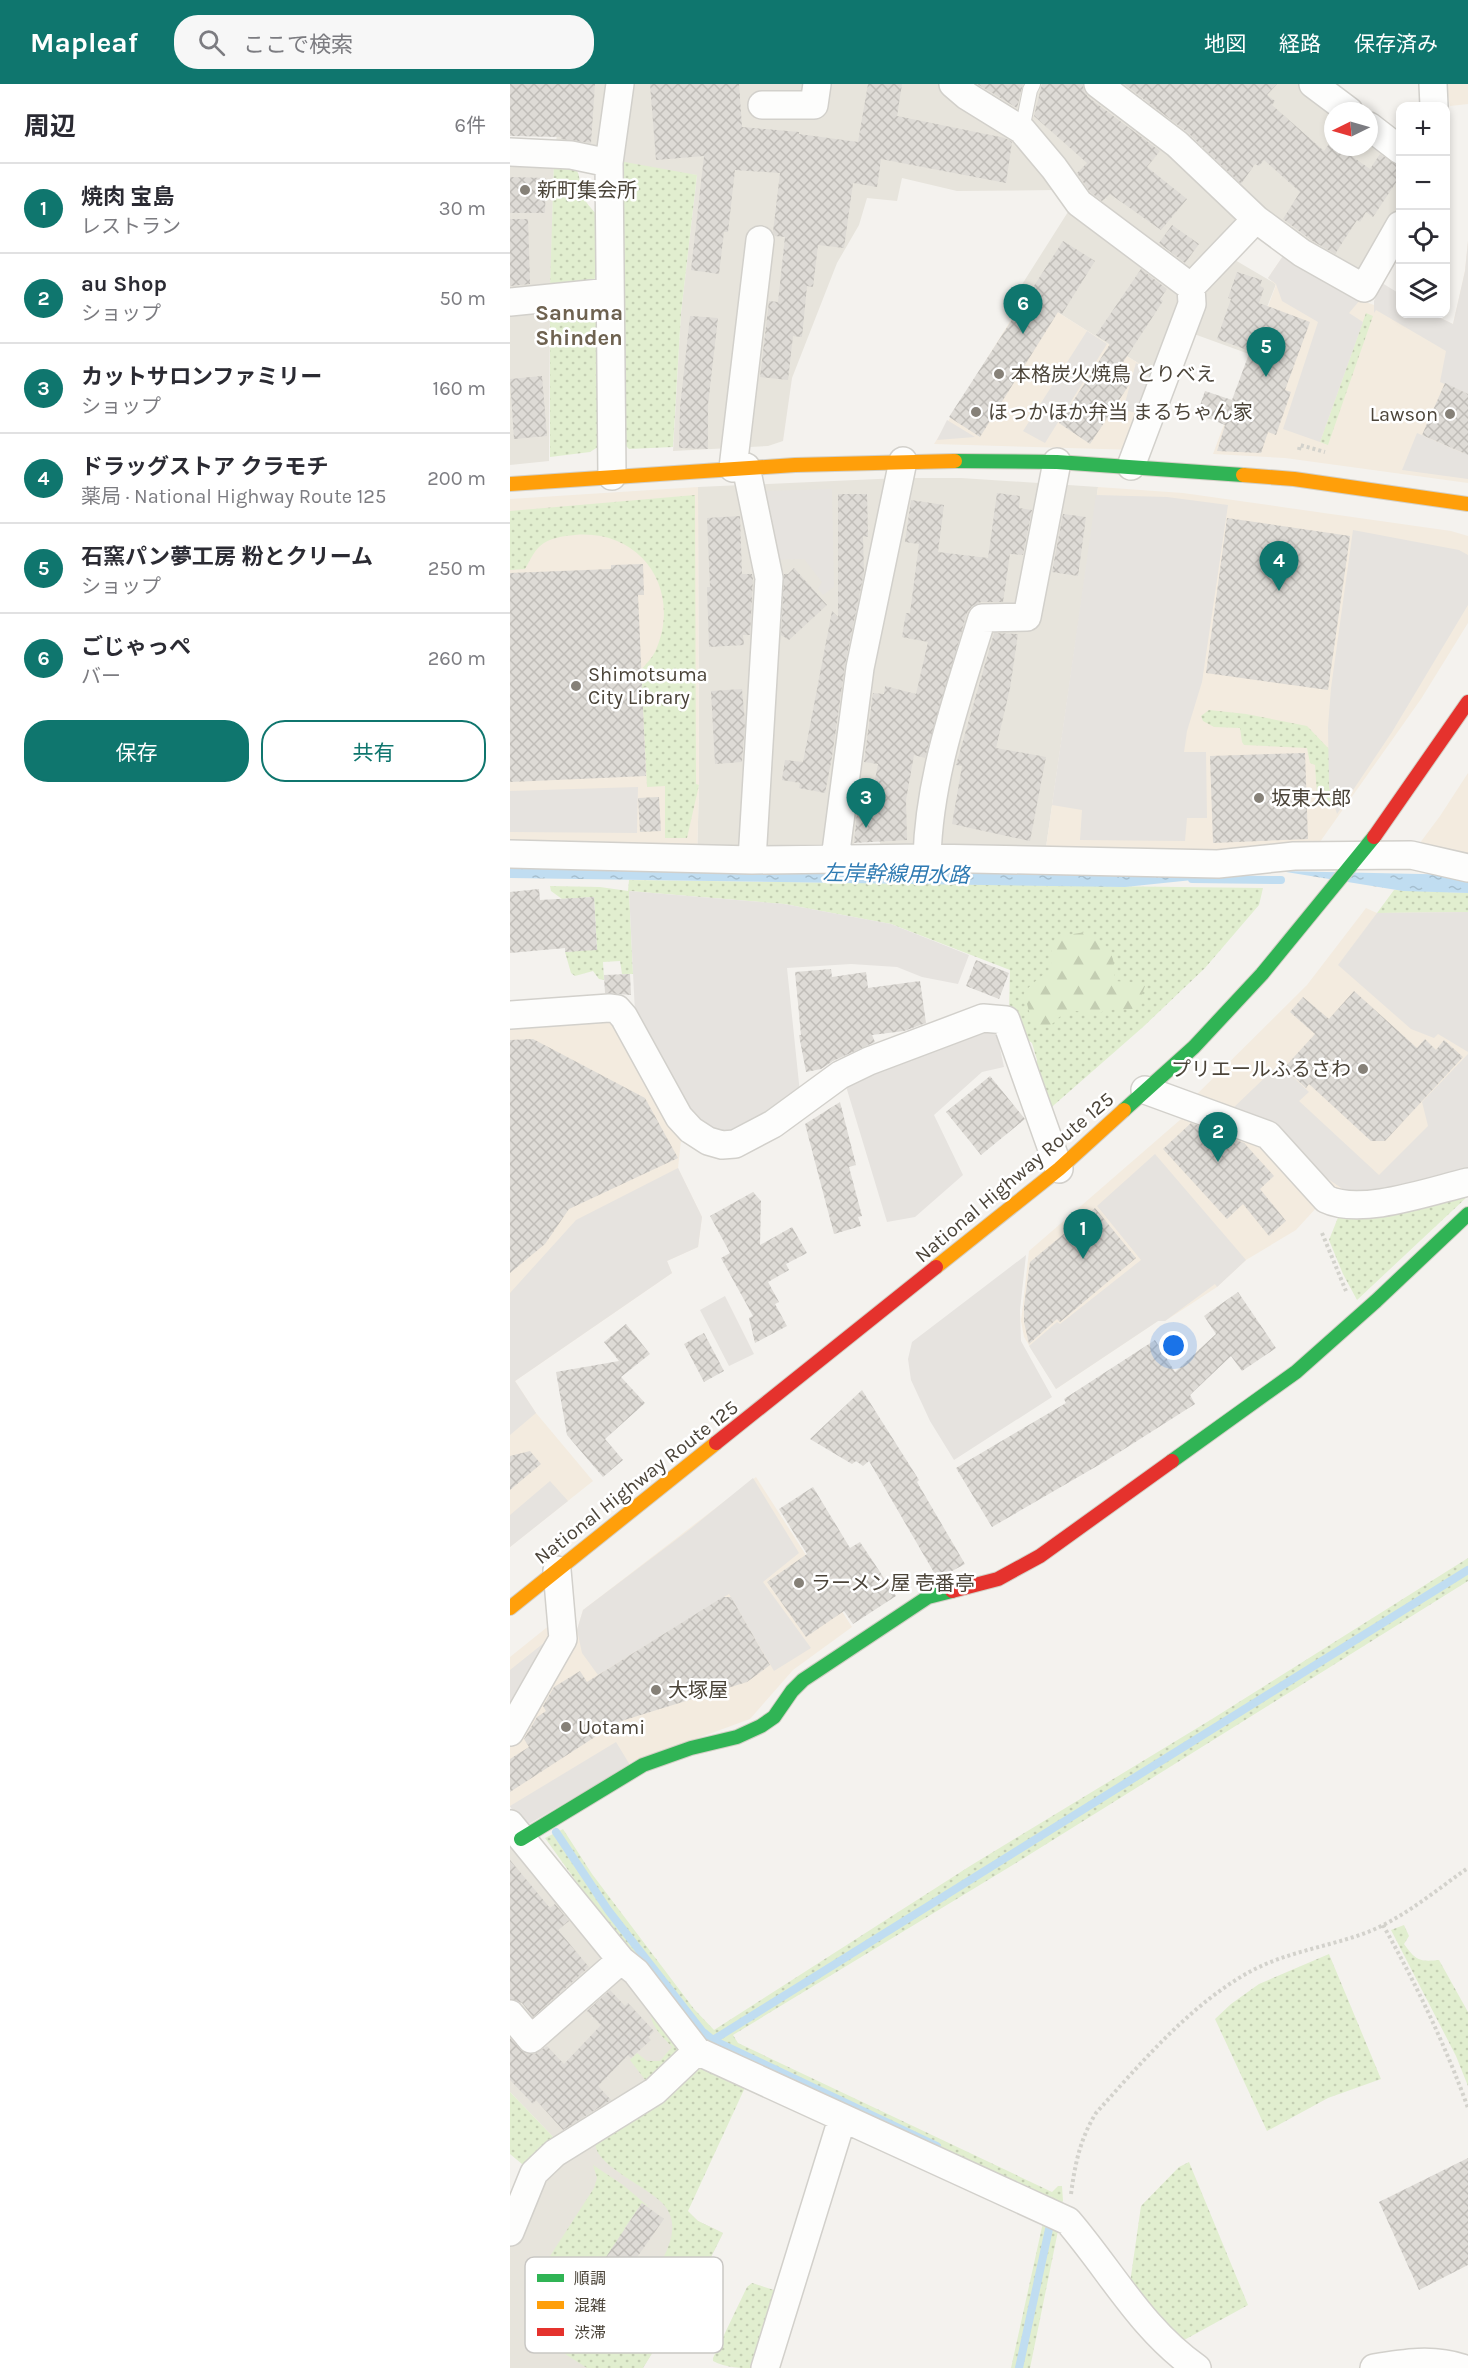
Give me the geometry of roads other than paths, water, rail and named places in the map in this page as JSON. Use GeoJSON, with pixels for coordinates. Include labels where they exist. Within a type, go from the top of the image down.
{"type":"FeatureCollection","features":[{"type":"Feature","properties":{"kind":"main road"},"geometry":{"type":"LineString","coordinates":[[510,484],[740,467],[903,461],[1057,462],[1294,479],[1468,504]]}},
{"type":"Feature","properties":{"kind":"main road","name":"National Highway Route 125"},"geometry":{"type":"LineString","coordinates":[[510,1608],[1059,1169],[1194,1047],[1255,982],[1361,855],[1468,702]]}},
{"type":"Feature","properties":{"kind":"main road"},"geometry":{"type":"LineString","coordinates":[[516,1831],[643,1765],[691,1748],[737,1737],[761,1726],[774,1717],[792,1691],[803,1680],[928,1597],[998,1579],[1040,1556],[1296,1372],[1468,1214]]}},
{"type":"Feature","properties":{"kind":"street"},"geometry":{"type":"LineString","coordinates":[[612,476],[609,163],[620,84]]}},
{"type":"Feature","properties":{"kind":"street"},"geometry":{"type":"LineString","coordinates":[[762,105],[814,105],[817,84]]}},
{"type":"Feature","properties":{"kind":"street"},"geometry":{"type":"LineString","coordinates":[[953,84],[967,96],[1022,130],[1054,168],[1079,203],[1191,286]]}},
{"type":"Feature","properties":{"kind":"street"},"geometry":{"type":"LineString","coordinates":[[1098,84],[1177,144],[1256,219],[1302,253],[1364,288],[1396,234]]}},
{"type":"Feature","properties":{"kind":"street"},"geometry":{"type":"LineString","coordinates":[[1312,84],[1337,102]]}},
{"type":"Feature","properties":{"kind":"street"},"geometry":{"type":"LineString","coordinates":[[1433,84],[1434,102]]}},
{"type":"Feature","properties":{"kind":"street"},"geometry":{"type":"LineString","coordinates":[[1378,133],[1396,146]]}},
{"type":"Feature","properties":{"kind":"street"},"geometry":{"type":"LineString","coordinates":[[510,152],[571,155],[609,163]]}},
{"type":"Feature","properties":{"kind":"street"},"geometry":{"type":"LineString","coordinates":[[1131,466],[1192,304],[1191,286],[1256,219]]}},
{"type":"Feature","properties":{"kind":"street"},"geometry":{"type":"LineString","coordinates":[[752,860],[768,578],[740,467],[760,240]]}},
{"type":"Feature","properties":{"kind":"street"},"geometry":{"type":"LineString","coordinates":[[510,302],[610,292]]}},
{"type":"Feature","properties":{"kind":"street"},"geometry":{"type":"LineString","coordinates":[[835,859],[860,668],[903,461]]}},
{"type":"Feature","properties":{"kind":"street"},"geometry":{"type":"LineString","coordinates":[[927,858],[927,828],[946,736],[982,618],[1027,617],[1057,462]]}},
{"type":"Feature","properties":{"kind":"street"},"geometry":{"type":"LineString","coordinates":[[510,854],[752,860],[927,858],[1218,864],[1294,856],[1411,855],[1468,868]]}},
{"type":"Feature","properties":{"kind":"street"},"geometry":{"type":"LineString","coordinates":[[510,1015],[617,1009],[624,1017],[679,1118],[691,1130],[708,1141],[722,1145],[735,1144],[773,1124],[840,1075],[869,1061],[983,1018],[1006,1020],[1059,1169]]}},
{"type":"Feature","properties":{"kind":"street"},"geometry":{"type":"LineString","coordinates":[[1145,1090],[1268,1135],[1326,1199],[1335,1204],[1365,1206],[1468,1182]]}},
{"type":"Feature","properties":{"kind":"street"},"geometry":{"type":"LineString","coordinates":[[510,1732],[563,1639],[557,1570]]}},
{"type":"Feature","properties":{"kind":"street"},"geometry":{"type":"LineString","coordinates":[[516,1831],[621,1960],[636,1972],[697,2051],[1068,2221],[1094,2252],[1149,2327],[1164,2343],[1197,2368]]}},
{"type":"Feature","properties":{"kind":"street"},"geometry":{"type":"LineString","coordinates":[[510,2014],[531,2039],[621,1960]]}},
{"type":"Feature","properties":{"kind":"street"},"geometry":{"type":"LineString","coordinates":[[510,2232],[534,2173],[555,2153],[655,2091],[697,2051]]}},
{"type":"Feature","properties":{"kind":"street"},"geometry":{"type":"LineString","coordinates":[[765,2368],[842,2119]]}},
{"type":"Feature","properties":{"kind":"street"},"geometry":{"type":"LineString","coordinates":[[1374,2368],[1411,2361],[1451,2364],[1462,2368]]}},
{"type":"Feature","properties":{"kind":"lane"},"geometry":{"type":"LineString","coordinates":[[1022,130],[1033,84]]}},
{"type":"Feature","properties":{"kind":"water"},"geometry":{"type":"Polygon","coordinates":[[[510,861],[1280,871],[1125,887],[510,878],[510,861]]]}},
{"type":"Feature","properties":{"kind":"water"},"geometry":{"type":"Polygon","coordinates":[[[1280,871],[1468,875],[1468,893],[1403,891],[1280,871]]]}},
{"type":"Feature","properties":{"kind":"waterway","name":"左岸幹線用水路"},"geometry":{"type":"LineString","coordinates":[[1192,879],[1281,880]]}},
{"type":"Feature","properties":{"kind":"waterway"},"geometry":{"type":"LineString","coordinates":[[937,2146],[713,2040],[1468,1570]]}},
{"type":"Feature","properties":{"kind":"waterway"},"geometry":{"type":"LineString","coordinates":[[556,1832],[608,1910],[702,2031],[713,2040]]}},
{"type":"Feature","properties":{"kind":"waterway"},"geometry":{"type":"LineString","coordinates":[[1019,2368],[1049,2229]]}},
{"type":"Feature","properties":{"kind":"place","name":"新町集会所"},"geometry":{"type":"Point","coordinates":[525,190]}},
{"type":"Feature","properties":{"kind":"place","name":"ごじゃっぺ"},"geometry":{"type":"Point","coordinates":[1023,334]}},
{"type":"Feature","properties":{"kind":"place","name":"本格炭火焼鳥 とりべえ"},"geometry":{"type":"Point","coordinates":[999,374]}},
{"type":"Feature","properties":{"kind":"place","name":"石窯パン夢工房 粉とクリーム"},"geometry":{"type":"Point","coordinates":[1266,377]}},
{"type":"Feature","properties":{"kind":"place","name":"ほっかほか弁当 まるちゃん家"},"geometry":{"type":"Point","coordinates":[976,412]}},
{"type":"Feature","properties":{"kind":"place","name":"Lawson"},"geometry":{"type":"Point","coordinates":[1450,414]}},
{"type":"Feature","properties":{"kind":"place","name":"ドラッグストア クラモチ"},"geometry":{"type":"Point","coordinates":[1279,591]}},
{"type":"Feature","properties":{"kind":"place","name":"Shimotsuma City Library"},"geometry":{"type":"Point","coordinates":[576,686]}},
{"type":"Feature","properties":{"kind":"place","name":"坂東太郎"},"geometry":{"type":"Point","coordinates":[1259,798]}},
{"type":"Feature","properties":{"kind":"place","name":"カットサロンファミリー"},"geometry":{"type":"Point","coordinates":[866,828]}},
{"type":"Feature","properties":{"kind":"place","name":"プリエールふるさわ"},"geometry":{"type":"Point","coordinates":[1363,1069]}},
{"type":"Feature","properties":{"kind":"place","name":"au Shop"},"geometry":{"type":"Point","coordinates":[1218,1162]}},
{"type":"Feature","properties":{"kind":"place","name":"焼肉 宝島"},"geometry":{"type":"Point","coordinates":[1083,1259]}},
{"type":"Feature","properties":{"kind":"place","name":"ラーメン屋 壱番亭"},"geometry":{"type":"Point","coordinates":[799,1583]}},
{"type":"Feature","properties":{"kind":"place","name":"大塚屋"},"geometry":{"type":"Point","coordinates":[656,1690]}},
{"type":"Feature","properties":{"kind":"place","name":"Uotami"},"geometry":{"type":"Point","coordinates":[566,1727]}},
{"type":"Feature","properties":{"kind":"district","name":"Sanuma Shinden"},"geometry":{"type":"Point","coordinates":[579,324]}}]}
